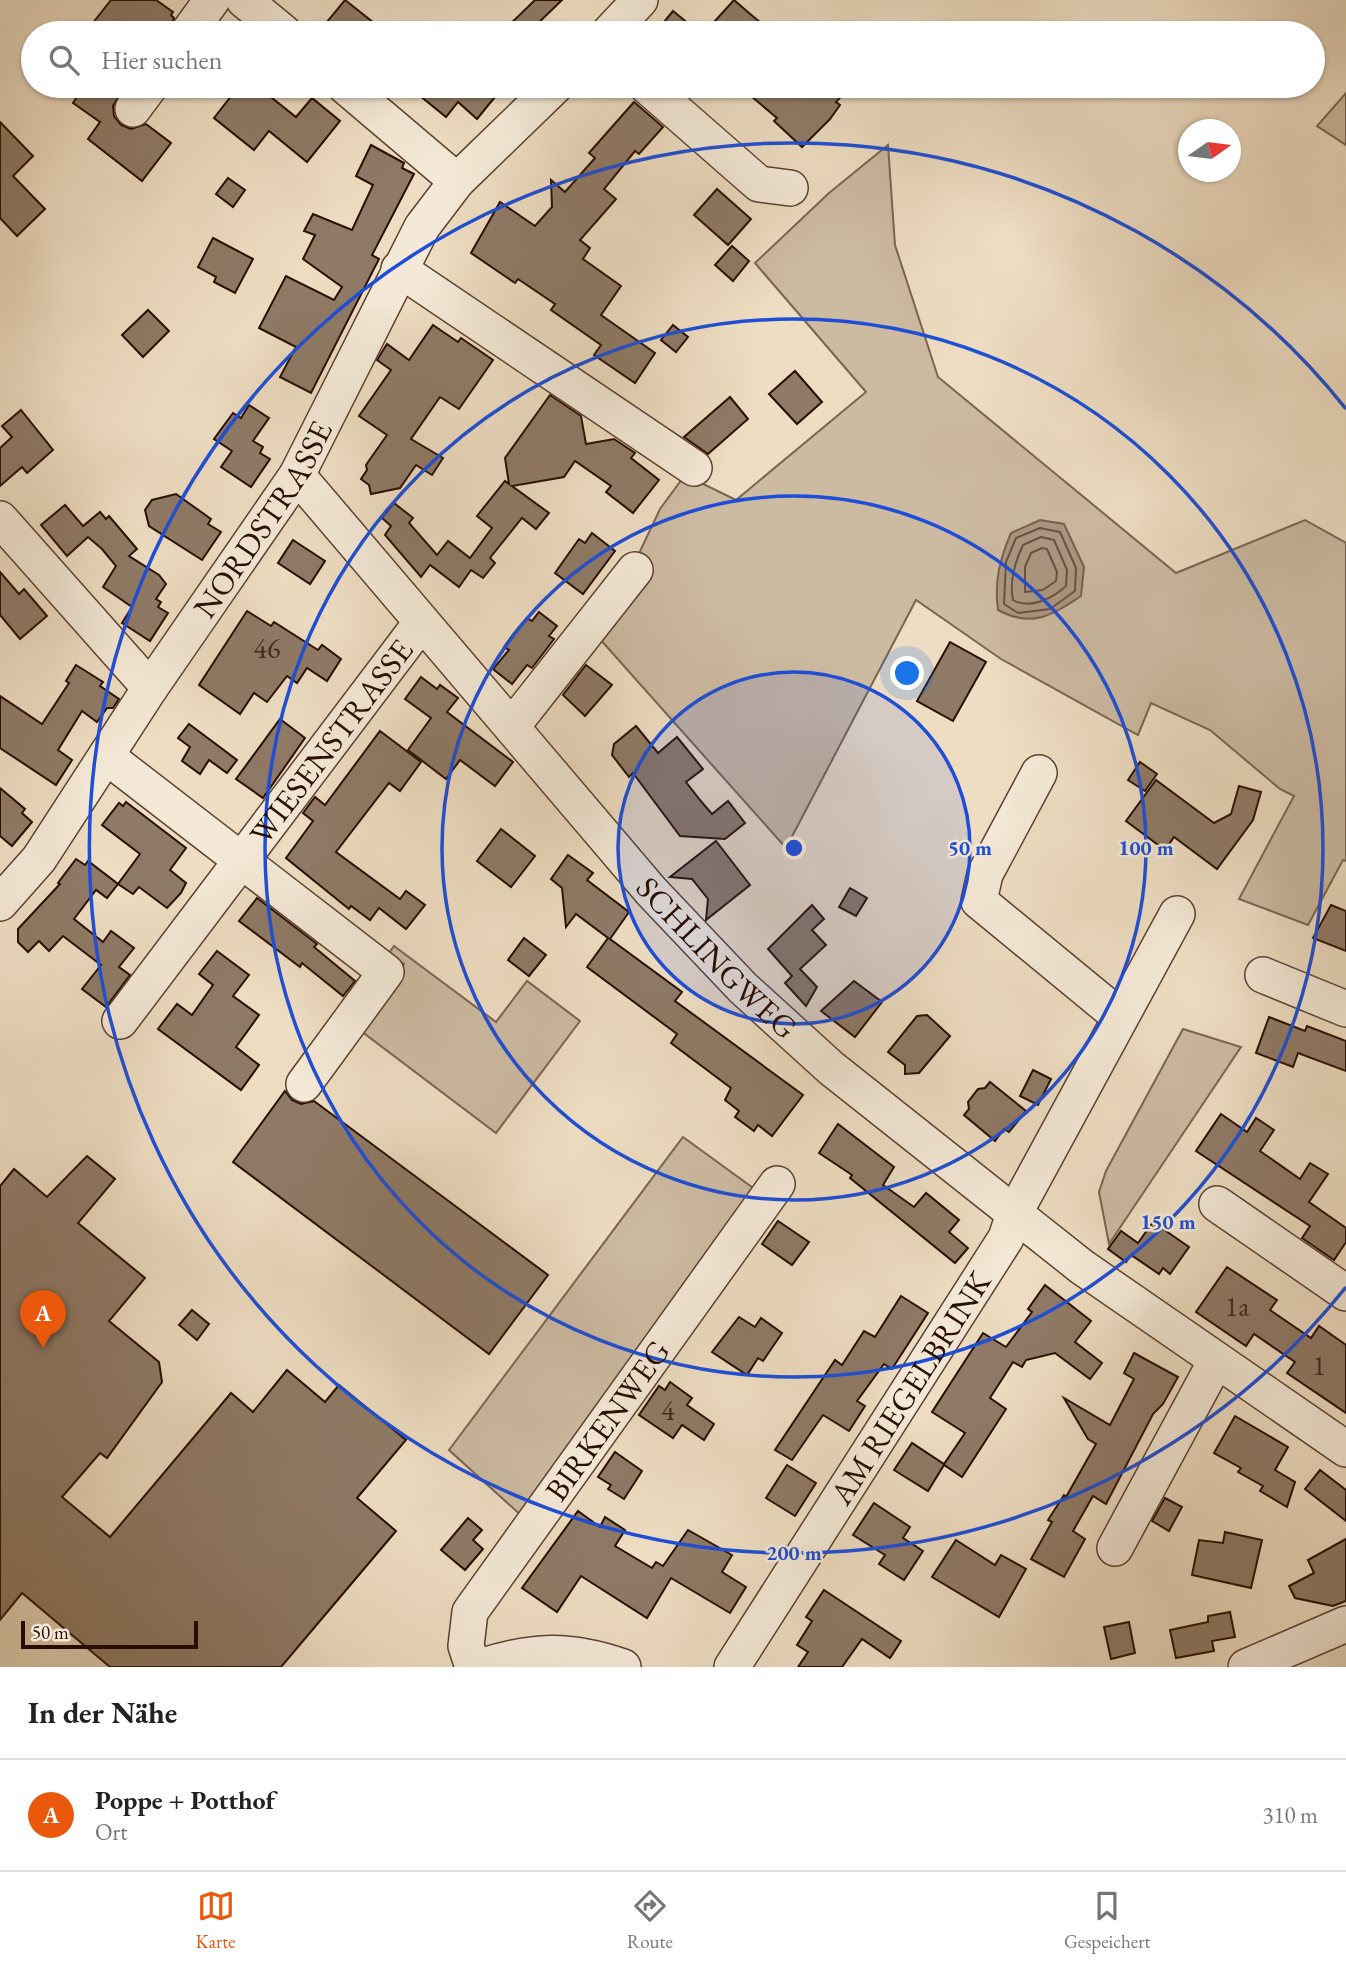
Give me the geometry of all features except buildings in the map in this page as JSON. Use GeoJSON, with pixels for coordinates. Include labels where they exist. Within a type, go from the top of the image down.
{"type":"FeatureCollection","features":[{"type":"Feature","properties":{"kind":"street"},"geometry":{"type":"LineString","coordinates":[[197,21],[212,0]]}},
{"type":"Feature","properties":{"kind":"street"},"geometry":{"type":"LineString","coordinates":[[244,0],[269,21]]}},
{"type":"Feature","properties":{"kind":"street"},"geometry":{"type":"LineString","coordinates":[[620,21],[640,0]]}},
{"type":"Feature","properties":{"kind":"street"},"geometry":{"type":"LineString","coordinates":[[359,98],[457,181]]}},
{"type":"Feature","properties":{"kind":"street","name":"NORDSTRASSE"},"geometry":{"type":"LineString","coordinates":[[0,903],[39,859],[150,688],[296,475],[422,226],[457,181],[543,98]]}},
{"type":"Feature","properties":{"kind":"street"},"geometry":{"type":"LineString","coordinates":[[661,98],[759,184],[790,188]]}},
{"type":"Feature","properties":{"kind":"street"},"geometry":{"type":"LineString","coordinates":[[399,269],[694,468]]}},
{"type":"Feature","properties":{"kind":"street","name":"SCHLINGWEG"},"geometry":{"type":"LineString","coordinates":[[296,475],[421,623],[513,725],[651,891],[743,988],[831,1068],[1082,1267],[1216,1361],[1342,1436]]}},
{"type":"Feature","properties":{"kind":"street"},"geometry":{"type":"LineString","coordinates":[[0,519],[150,688]]}},
{"type":"Feature","properties":{"kind":"street"},"geometry":{"type":"LineString","coordinates":[[513,725],[635,570]]}},
{"type":"Feature","properties":{"kind":"street","name":"WIESENSTRASSE"},"geometry":{"type":"LineString","coordinates":[[120,1021],[421,623]]}},
{"type":"Feature","properties":{"kind":"street"},"geometry":{"type":"LineString","coordinates":[[106,757],[240,859]]}},
{"type":"Feature","properties":{"kind":"street"},"geometry":{"type":"LineString","coordinates":[[1040,773],[985,874],[979,901],[1120,1017]]}},
{"type":"Feature","properties":{"kind":"street","name":"WIESENSTRASSE"},"geometry":{"type":"LineString","coordinates":[[240,859],[386,972],[304,1084]]}},
{"type":"Feature","properties":{"kind":"street","name":"AM RIEGELBRINK"},"geometry":{"type":"LineString","coordinates":[[732,1667],[1006,1238],[1014,1214],[1177,914]]}},
{"type":"Feature","properties":{"kind":"street"},"geometry":{"type":"LineString","coordinates":[[1263,975],[1346,1009]]}},
{"type":"Feature","properties":{"kind":"street","name":"BIRKENWEG"},"geometry":{"type":"LineString","coordinates":[[473,1667],[466,1646],[470,1612],[777,1184]]}},
{"type":"Feature","properties":{"kind":"street"},"geometry":{"type":"LineString","coordinates":[[1217,1204],[1346,1293]]}},
{"type":"Feature","properties":{"kind":"street"},"geometry":{"type":"LineString","coordinates":[[1115,1548],[1216,1361]]}},
{"type":"Feature","properties":{"kind":"street"},"geometry":{"type":"LineString","coordinates":[[1246,1667],[1346,1624]]}},
{"type":"Feature","properties":{"kind":"street"},"geometry":{"type":"LineString","coordinates":[[480,1667],[522,1654],[559,1652],[594,1657],[622,1667]]}},
{"type":"Feature","properties":{"kind":"shaded area"},"geometry":{"type":"Polygon","coordinates":[[[1346,93],[1346,145],[1317,126],[1346,93]]]}},
{"type":"Feature","properties":{"kind":"shaded area"},"geometry":{"type":"Polygon","coordinates":[[[888,145],[895,245],[938,377],[1176,573],[1305,520],[1346,543],[1346,861],[1343,860],[1308,925],[1239,899],[1294,796],[1280,789],[1210,730],[1151,703],[1138,735],[1001,659],[916,600],[786,848],[599,638],[660,509],[685,475],[736,500],[866,392],[755,263],[829,193],[888,145]]]}},
{"type":"Feature","properties":{"kind":"shaded area"},"geometry":{"type":"Polygon","coordinates":[[[394,946],[496,1022],[527,981],[580,1021],[496,1133],[357,1028],[404,964],[389,953],[394,946]]]}},
{"type":"Feature","properties":{"kind":"shaded area"},"geometry":{"type":"Polygon","coordinates":[[[1183,1029],[1241,1047],[1109,1244],[1099,1192],[1106,1171],[1183,1029]]]}},
{"type":"Feature","properties":{"kind":"shaded area"},"geometry":{"type":"Polygon","coordinates":[[[683,1137],[760,1193],[524,1518],[449,1450],[683,1137]]]}},
{"type":"Feature","properties":{"kind":"water"},"geometry":{"type":"Polygon","coordinates":[[[1040,520],[1064,524],[1084,567],[1081,596],[1051,614],[1031,619],[1021,618],[998,610],[999,570],[1011,533],[1040,520]]]}},
{"type":"Feature","properties":{"kind":"place","name":"Poppe + Potthof"},"geometry":{"type":"Point","coordinates":[43,1348]}}]}
